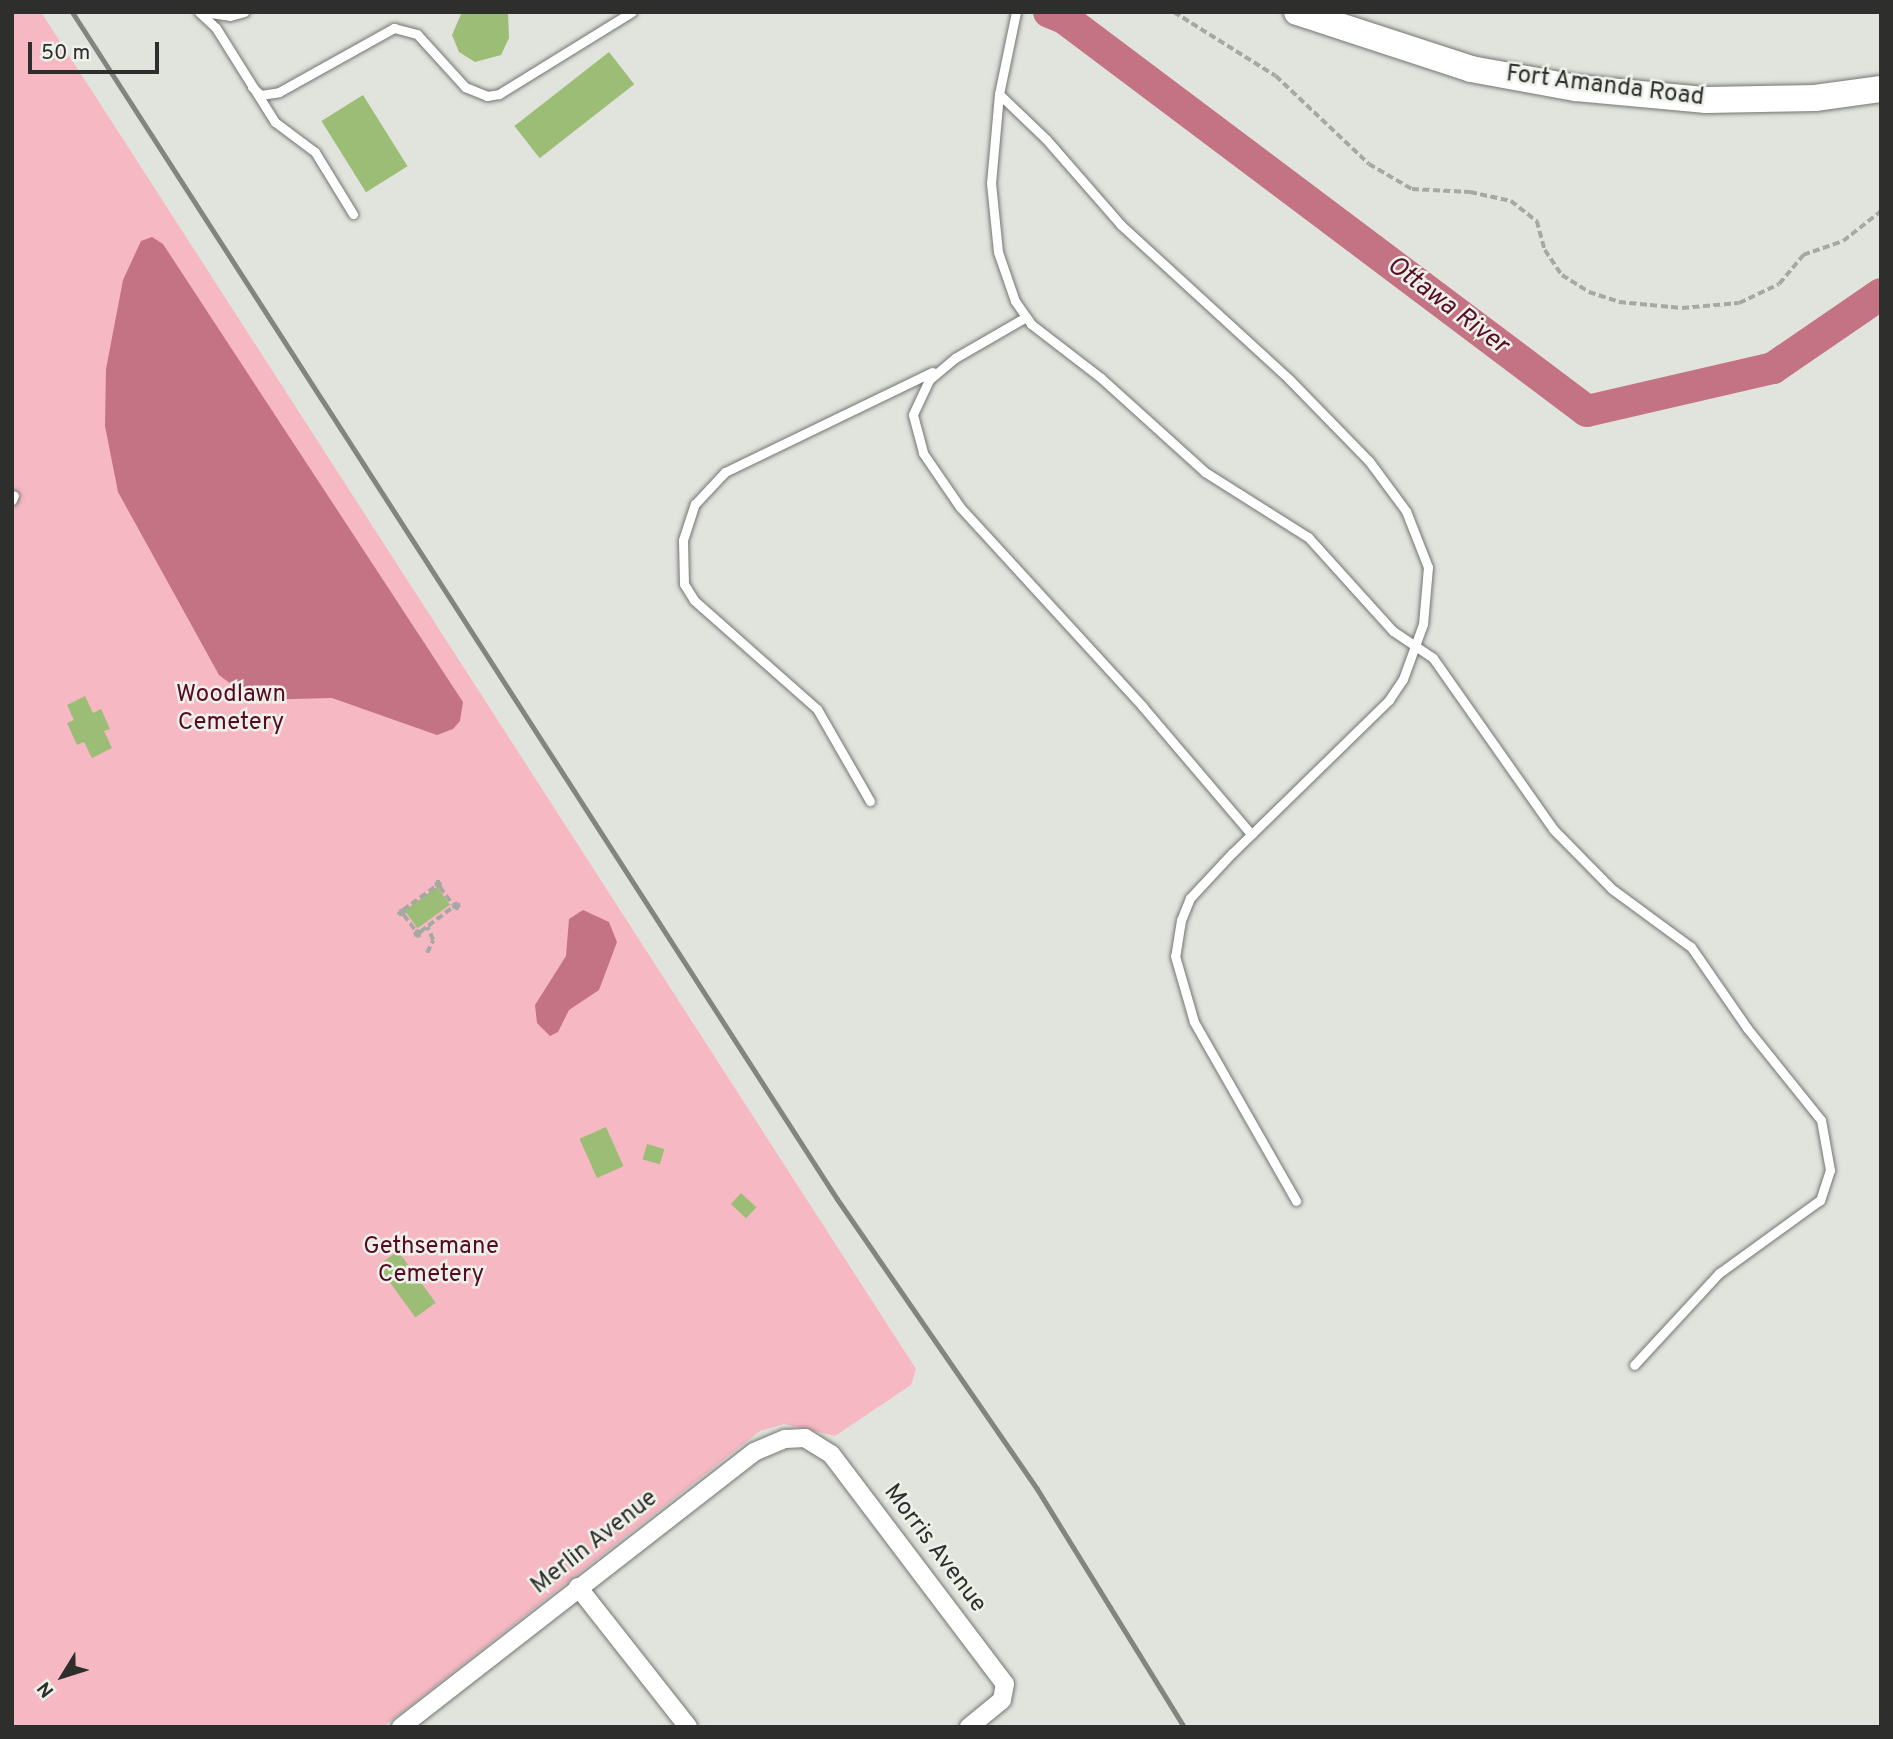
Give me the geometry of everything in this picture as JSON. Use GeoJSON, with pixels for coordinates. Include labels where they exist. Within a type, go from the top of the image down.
{"type":"FeatureCollection","features":[{"type":"Feature","properties":{"kind":"street","name":"Fort Amanda Road"},"geometry":{"type":"LineString","coordinates":[[1297,12],[1460,66],[1576,88],[1706,100],[1815,98],[1881,89]]}},
{"type":"Feature","properties":{"kind":"street","name":"Merlin Avenue"},"geometry":{"type":"LineString","coordinates":[[401,1727],[754,1452],[785,1439],[805,1438],[831,1454]]}},
{"type":"Feature","properties":{"kind":"street","name":"Morris Avenue"},"geometry":{"type":"LineString","coordinates":[[831,1454],[997,1674],[1007,1691],[1002,1700],[969,1727]]}},
{"type":"Feature","properties":{"kind":"street"},"geometry":{"type":"LineString","coordinates":[[578,1587],[688,1727]]}},
{"type":"Feature","properties":{"kind":"lane"},"geometry":{"type":"LineString","coordinates":[[201,12],[230,16],[244,12]]}},
{"type":"Feature","properties":{"kind":"lane"},"geometry":{"type":"LineString","coordinates":[[201,12],[216,28],[275,122],[315,152],[353,214]]}},
{"type":"Feature","properties":{"kind":"lane"},"geometry":{"type":"LineString","coordinates":[[252,87],[261,95],[279,92],[394,28],[416,34],[466,87],[487,96],[499,93],[632,12]]}},
{"type":"Feature","properties":{"kind":"lane"},"geometry":{"type":"LineString","coordinates":[[1016,12],[1006,47],[990,183],[998,252],[1007,283],[1026,317],[1205,472],[1308,537],[1378,616],[1433,657],[1561,839],[1612,889],[1690,947],[1747,1028],[1821,1120],[1830,1170],[1820,1200],[1719,1273],[1634,1365]]}},
{"type":"Feature","properties":{"kind":"lane"},"geometry":{"type":"LineString","coordinates":[[999,94],[1046,139],[1121,225],[1327,416],[1388,484],[1406,511],[1428,567],[1423,624],[1389,700],[1251,834],[1190,898],[1181,920],[1175,956],[1194,1022],[1296,1201]]}},
{"type":"Feature","properties":{"kind":"lane"},"geometry":{"type":"LineString","coordinates":[[870,801],[817,709],[694,600],[682,576],[683,540],[695,504],[726,472],[939,369],[1026,317]]}},
{"type":"Feature","properties":{"kind":"lane"},"geometry":{"type":"LineString","coordinates":[[939,369],[919,396],[914,415],[923,453],[938,478],[1251,834]]}},
{"type":"Feature","properties":{"kind":"path"},"geometry":{"type":"LineString","coordinates":[[1174,12],[1276,76],[1369,164],[1412,189],[1470,192],[1511,201],[1536,221],[1545,250],[1562,275],[1589,292],[1619,302],[1682,308],[1739,303],[1779,285],[1803,255],[1843,241],[1881,211]]}},
{"type":"Feature","properties":{"kind":"path"},"geometry":{"type":"LineString","coordinates":[[438,886],[453,906],[427,927],[418,932],[403,912],[438,886]]}},
{"type":"Feature","properties":{"kind":"path"},"geometry":{"type":"LineString","coordinates":[[427,927],[433,940],[427,953]]}},
{"type":"Feature","properties":{"kind":"green space","name":"Gethsemane Cemetery"},"geometry":{"type":"Polygon","coordinates":[[[12,12],[41,12],[916,1369],[911,1385],[835,1436],[784,1424],[760,1431],[383,1727],[12,1727],[12,12]]]}},
{"type":"Feature","properties":{"kind":"shaded area"},"geometry":{"type":"Polygon","coordinates":[[[152,237],[163,244],[463,702],[460,721],[453,729],[437,735],[332,698],[252,700],[219,675],[118,492],[105,426],[106,369],[123,280],[141,241],[152,237]]]}},
{"type":"Feature","properties":{"kind":"shaded area"},"geometry":{"type":"Polygon","coordinates":[[[583,910],[609,922],[617,942],[599,990],[569,1010],[558,1032],[550,1036],[537,1023],[535,1005],[566,956],[569,919],[583,910]]]}},
{"type":"Feature","properties":{"kind":"building"},"geometry":{"type":"Polygon","coordinates":[[[462,12],[508,12],[509,38],[501,55],[475,62],[459,52],[452,35],[462,12]]]}},
{"type":"Feature","properties":{"kind":"building"},"geometry":{"type":"Polygon","coordinates":[[[609,52],[634,84],[540,158],[514,126],[609,52]]]}},
{"type":"Feature","properties":{"kind":"building"},"geometry":{"type":"Polygon","coordinates":[[[363,95],[408,166],[366,192],[321,121],[363,95]]]}},
{"type":"Feature","properties":{"kind":"building"},"geometry":{"type":"Polygon","coordinates":[[[85,696],[93,713],[101,709],[110,729],[104,731],[112,748],[92,758],[84,742],[77,745],[67,723],[74,720],[67,705],[85,696]]]}},
{"type":"Feature","properties":{"kind":"building"},"geometry":{"type":"Polygon","coordinates":[[[437,887],[450,905],[418,928],[405,911],[437,887]]]}},
{"type":"Feature","properties":{"kind":"building"},"geometry":{"type":"Polygon","coordinates":[[[606,1127],[623,1166],[597,1178],[580,1139],[606,1127]]]}},
{"type":"Feature","properties":{"kind":"building"},"geometry":{"type":"Polygon","coordinates":[[[647,1144],[664,1149],[660,1164],[643,1159],[647,1144]]]}},
{"type":"Feature","properties":{"kind":"building"},"geometry":{"type":"Polygon","coordinates":[[[741,1193],[756,1207],[746,1218],[731,1204],[741,1193]]]}},
{"type":"Feature","properties":{"kind":"building"},"geometry":{"type":"Polygon","coordinates":[[[398,1251],[436,1303],[415,1317],[378,1266],[398,1251]]]}},
{"type":"Feature","properties":{"kind":"waterway","name":"Ottawa River"},"geometry":{"type":"LineString","coordinates":[[1049,12],[1064,18],[1587,411],[1773,368],[1881,294]]}},
{"type":"Feature","properties":{"kind":"railway"},"geometry":{"type":"LineString","coordinates":[[72,12],[837,1199],[1037,1489],[1184,1727]]}},
{"type":"Feature","properties":{"kind":"park label","name":"Woodlawn Cemetery"},"geometry":{"type":"Point","coordinates":[231,710]}}]}
